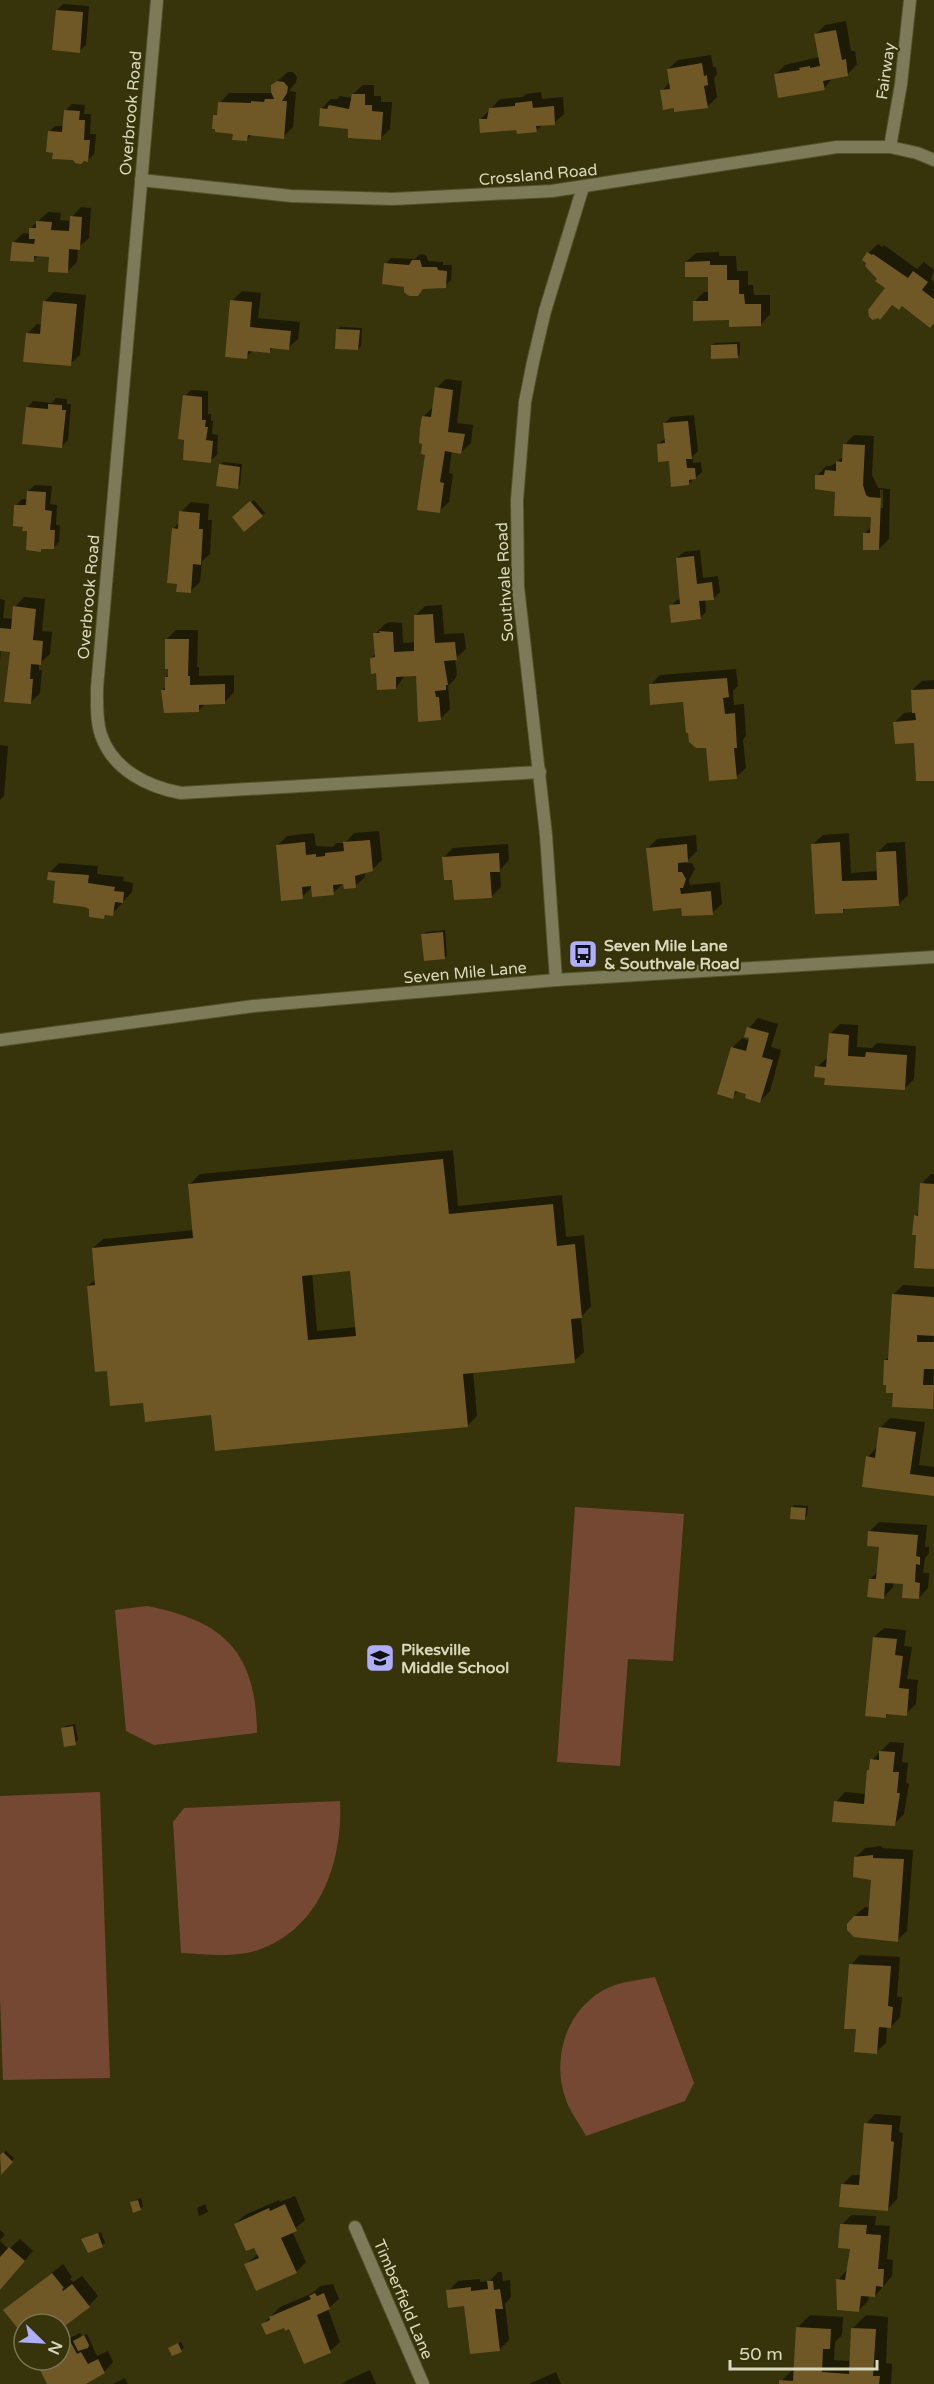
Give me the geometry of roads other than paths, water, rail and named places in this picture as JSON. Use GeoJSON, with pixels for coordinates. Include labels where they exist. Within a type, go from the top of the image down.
{"type":"FeatureCollection","features":[{"type":"Feature","properties":{"kind":"street","name":"Overbrook Road"},"geometry":{"type":"LineString","coordinates":[[157,0],[97,688],[97,713],[101,735],[111,753],[124,769],[160,789],[181,794],[540,772]]}},
{"type":"Feature","properties":{"kind":"street","name":"Fairway"},"geometry":{"type":"LineString","coordinates":[[890,147],[902,74],[910,0]]}},
{"type":"Feature","properties":{"kind":"street","name":"Crossland Road"},"geometry":{"type":"LineString","coordinates":[[141,180],[291,196],[341,198],[488,196],[583,187],[837,147],[890,147],[918,153],[934,160]]}},
{"type":"Feature","properties":{"kind":"street","name":"Southvale Road"},"geometry":{"type":"LineString","coordinates":[[556,980],[554,924],[540,772],[518,587],[516,517],[525,402],[545,311],[583,187]]}},
{"type":"Feature","properties":{"kind":"street","name":"Seven Mile Lane"},"geometry":{"type":"LineString","coordinates":[[0,1040],[254,1006],[556,980],[934,957]]}},
{"type":"Feature","properties":{"kind":"street","name":"Timberfield Lane"},"geometry":{"type":"LineString","coordinates":[[355,2227],[423,2384]]}},
{"type":"Feature","properties":{"kind":"place","name":"Seven Mile Lane & Southvale Road"},"geometry":{"type":"Point","coordinates":[583,954]}},
{"type":"Feature","properties":{"kind":"place","name":"Pikesville Middle School"},"geometry":{"type":"Point","coordinates":[380,1658]}}]}
